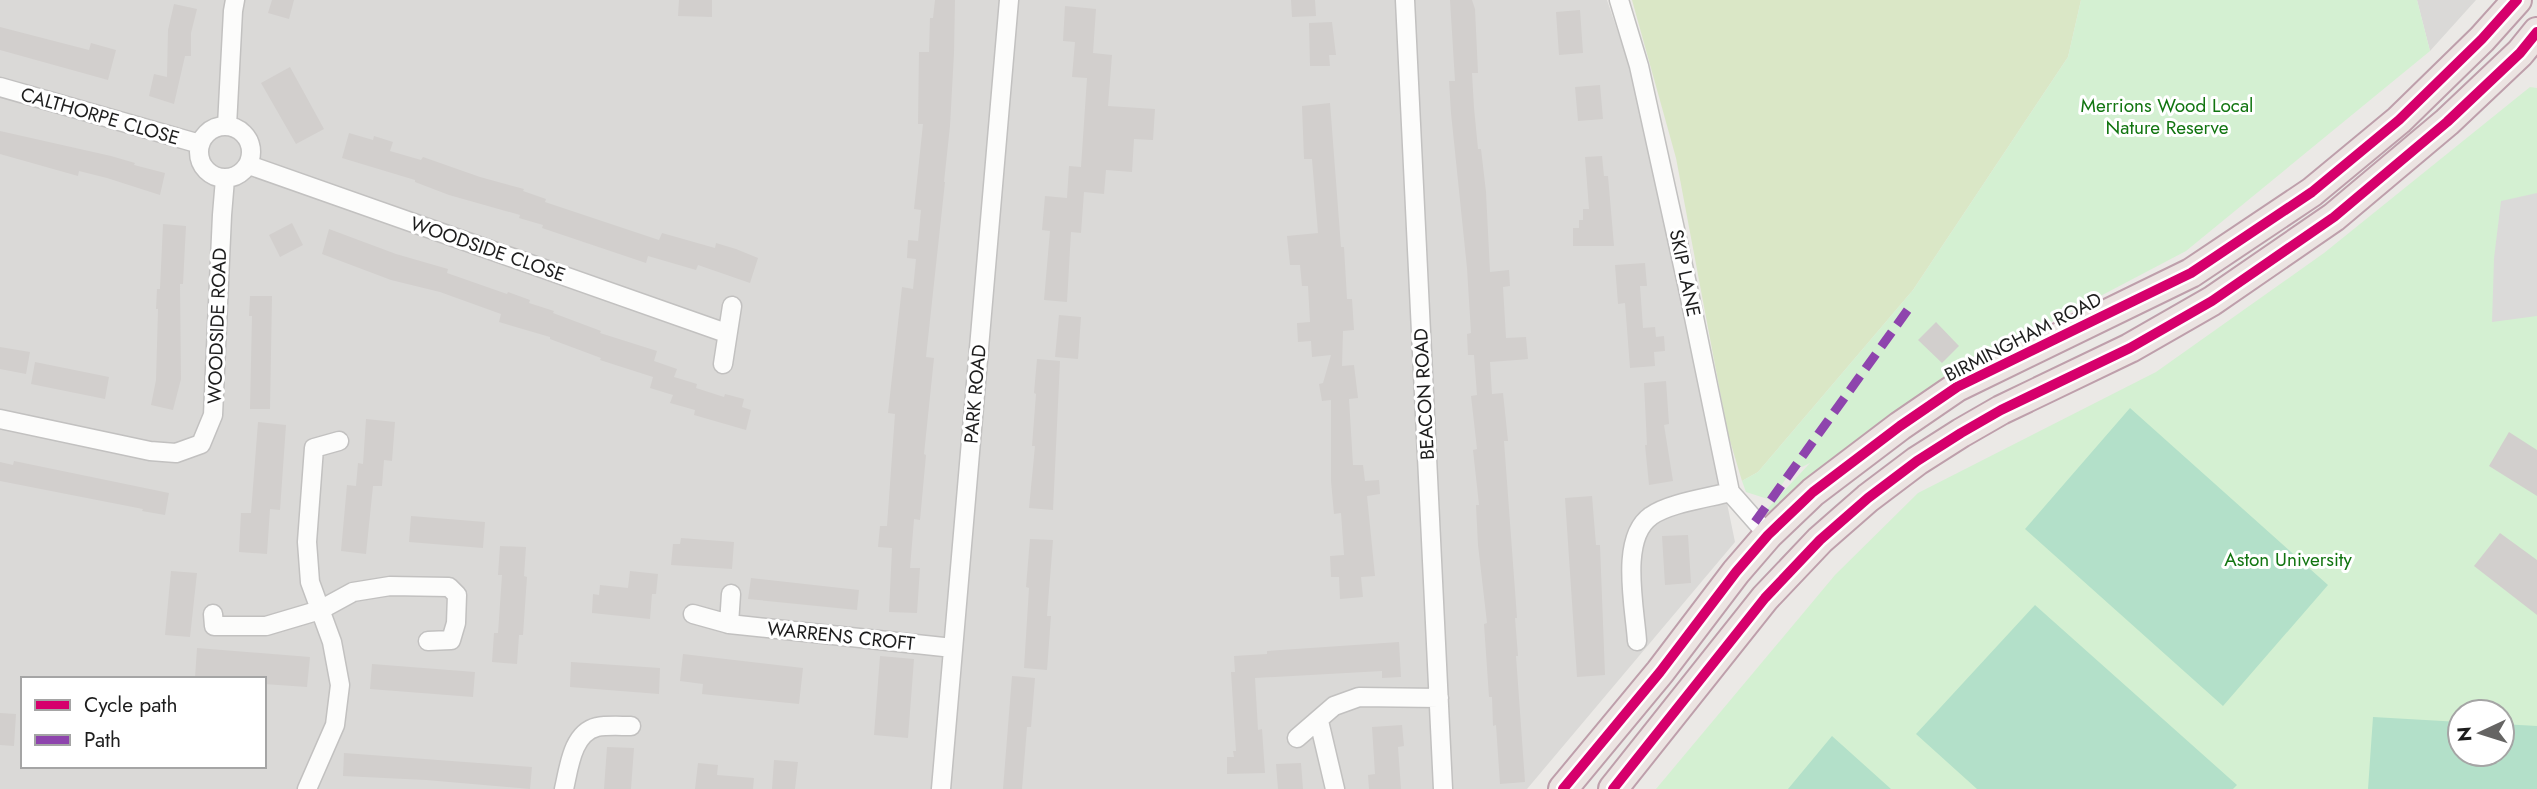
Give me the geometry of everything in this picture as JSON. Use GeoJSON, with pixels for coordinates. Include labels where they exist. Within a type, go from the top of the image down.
{"type":"FeatureCollection","features":[{"type":"Feature","properties":{"kind":"highway","name":"BIRMINGHAM ROAD"},"geometry":{"type":"LineString","coordinates":[[1563,789],[1660,671],[1736,572],[1768,535],[1813,492],[1957,387],[2191,273],[2312,192],[2399,120],[2482,39],[2517,0]]}},
{"type":"Feature","properties":{"kind":"highway"},"geometry":{"type":"LineString","coordinates":[[1613,789],[1765,598],[1820,540],[1868,498],[1917,461],[1961,433],[2001,410],[2130,348],[2211,300],[2334,217],[2447,122],[2520,53],[2537,32]]}},
{"type":"Feature","properties":{"kind":"street"},"geometry":{"type":"LineString","coordinates":[[227,126],[235,0]]}},
{"type":"Feature","properties":{"kind":"street","name":"PARK ROAD"},"geometry":{"type":"LineString","coordinates":[[941,789],[1009,0]]}},
{"type":"Feature","properties":{"kind":"street","name":"BEACON ROAD"},"geometry":{"type":"LineString","coordinates":[[1405,0],[1443,789]]}},
{"type":"Feature","properties":{"kind":"street","name":"SKIP LANE"},"geometry":{"type":"LineString","coordinates":[[1619,0],[1639,66],[1730,492],[1768,535]]}},
{"type":"Feature","properties":{"kind":"street","name":"CALTHORPE CLOSE"},"geometry":{"type":"LineString","coordinates":[[0,88],[200,144]]}},
{"type":"Feature","properties":{"kind":"street"},"geometry":{"type":"LineString","coordinates":[[216,127],[238,129],[250,142],[252,153],[249,165],[240,175],[225,179],[214,177],[204,169],[200,161],[200,144],[205,135],[216,127]]}},
{"type":"Feature","properties":{"kind":"street","name":"WOODSIDE CLOSE"},"geometry":{"type":"LineString","coordinates":[[249,165],[726,333]]}},
{"type":"Feature","properties":{"kind":"street","name":"WOODSIDE ROAD"},"geometry":{"type":"LineString","coordinates":[[0,419],[150,451],[176,453],[201,444],[214,415],[225,179]]}},
{"type":"Feature","properties":{"kind":"street"},"geometry":{"type":"LineString","coordinates":[[723,364],[732,306]]}},
{"type":"Feature","properties":{"kind":"street"},"geometry":{"type":"LineString","coordinates":[[307,789],[335,725],[340,685],[332,642],[310,582],[307,542],[314,448],[339,441]]}},
{"type":"Feature","properties":{"kind":"street"},"geometry":{"type":"LineString","coordinates":[[1637,641],[1631,555],[1637,534],[1650,516],[1730,492]]}},
{"type":"Feature","properties":{"kind":"street"},"geometry":{"type":"LineString","coordinates":[[213,614],[214,625],[266,626],[320,610],[354,592],[390,586],[449,587],[457,595],[456,623],[450,640],[428,641]]}},
{"type":"Feature","properties":{"kind":"street"},"geometry":{"type":"LineString","coordinates":[[729,624],[731,594]]}},
{"type":"Feature","properties":{"kind":"street","name":"WARRENS CROFT"},"geometry":{"type":"LineString","coordinates":[[693,614],[729,624],[953,648]]}},
{"type":"Feature","properties":{"kind":"street"},"geometry":{"type":"LineString","coordinates":[[1297,738],[1334,706],[1359,697],[1439,698]]}},
{"type":"Feature","properties":{"kind":"street"},"geometry":{"type":"LineString","coordinates":[[1319,721],[1336,789],[1347,788]]}},
{"type":"Feature","properties":{"kind":"street"},"geometry":{"type":"LineString","coordinates":[[564,789],[573,754],[582,734],[596,727],[631,726]]}},
{"type":"Feature","properties":{"kind":"shaded area"},"geometry":{"type":"Polygon","coordinates":[[[0,0],[1607,0],[1629,65],[1684,295],[1735,542],[1527,789],[0,789],[0,0]]]}},
{"type":"Feature","properties":{"kind":"shaded area"},"geometry":{"type":"Polygon","coordinates":[[[2417,0],[2476,0],[2430,51],[2417,0]]]}},
{"type":"Feature","properties":{"kind":"shaded area"},"geometry":{"type":"Polygon","coordinates":[[[2537,193],[2537,316],[2492,322],[2494,258],[2501,201],[2537,193]]]}},
{"type":"Feature","properties":{"kind":"green space"},"geometry":{"type":"Polygon","coordinates":[[[1632,0],[2081,0],[2068,57],[1913,290],[1758,472],[1742,481],[1728,434],[1676,158],[1632,0]]]}},
{"type":"Feature","properties":{"kind":"green space","name":"Merrions Wood Local Nature Reserve"},"geometry":{"type":"Polygon","coordinates":[[[2081,0],[2417,0],[2430,51],[2186,251],[2009,344],[1755,522],[1810,463],[1794,467],[1771,500],[1746,492],[1742,481],[1758,472],[1913,290],[2068,57],[2081,0]]]}},
{"type":"Feature","properties":{"kind":"green space","name":"Aston University"},"geometry":{"type":"Polygon","coordinates":[[[2530,87],[2537,88],[2537,789],[1656,789],[1835,575],[1918,493],[2156,372],[2324,253],[2530,87]]]}},
{"type":"Feature","properties":{"kind":"green space"},"geometry":{"type":"Polygon","coordinates":[[[2130,408],[2328,585],[2223,706],[2025,529],[2130,408]]]}},
{"type":"Feature","properties":{"kind":"green space"},"geometry":{"type":"Polygon","coordinates":[[[2035,605],[2237,785],[2233,789],[1977,789],[1916,734],[2035,605]]]}},
{"type":"Feature","properties":{"kind":"green space"},"geometry":{"type":"Polygon","coordinates":[[[2373,717],[2446,721],[2446,768],[2516,768],[2516,725],[2537,726],[2537,789],[2368,789],[2373,717]]]}},
{"type":"Feature","properties":{"kind":"green space"},"geometry":{"type":"Polygon","coordinates":[[[1832,736],[1891,789],[1788,789],[1832,736]]]}},
{"type":"Feature","properties":{"kind":"building"},"geometry":{"type":"Polygon","coordinates":[[[272,0],[294,0],[289,19],[268,13],[272,0]]]}},
{"type":"Feature","properties":{"kind":"building"},"geometry":{"type":"Polygon","coordinates":[[[679,0],[712,0],[712,17],[678,16],[679,0]]]}},
{"type":"Feature","properties":{"kind":"building"},"geometry":{"type":"Polygon","coordinates":[[[935,0],[955,0],[954,53],[945,182],[926,357],[934,358],[926,455],[920,520],[914,519],[910,568],[920,568],[917,613],[889,612],[892,548],[878,547],[880,526],[887,526],[895,414],[888,413],[902,287],[913,289],[916,259],[907,258],[908,240],[918,241],[921,210],[914,209],[923,124],[918,124],[919,52],[929,52],[930,18],[933,18],[935,0]]]}},
{"type":"Feature","properties":{"kind":"building"},"geometry":{"type":"Polygon","coordinates":[[[1291,0],[1315,0],[1316,16],[1292,17],[1291,0]]]}},
{"type":"Feature","properties":{"kind":"building"},"geometry":{"type":"Polygon","coordinates":[[[1450,0],[1472,0],[1475,9],[1478,73],[1472,73],[1478,149],[1481,149],[1486,192],[1490,272],[1509,270],[1510,286],[1503,287],[1506,338],[1526,337],[1528,359],[1490,362],[1492,394],[1503,393],[1508,441],[1504,441],[1525,782],[1500,784],[1496,725],[1493,726],[1492,697],[1489,697],[1484,624],[1487,623],[1478,545],[1476,505],[1479,505],[1473,450],[1477,449],[1471,396],[1477,395],[1474,355],[1468,355],[1467,334],[1471,333],[1467,268],[1451,113],[1449,81],[1455,81],[1450,0]]]}},
{"type":"Feature","properties":{"kind":"building"},"geometry":{"type":"Polygon","coordinates":[[[174,4],[197,9],[191,33],[191,56],[185,56],[174,104],[149,96],[154,74],[167,77],[168,30],[174,4]]]}},
{"type":"Feature","properties":{"kind":"building"},"geometry":{"type":"Polygon","coordinates":[[[1065,6],[1096,9],[1093,53],[1112,55],[1108,106],[1155,109],[1153,140],[1134,139],[1132,172],[1106,170],[1104,194],[1084,192],[1081,233],[1071,232],[1067,302],[1044,300],[1050,231],[1042,230],[1045,196],[1067,198],[1069,166],[1081,167],[1087,78],[1072,77],[1075,42],[1063,41],[1065,6]]]}},
{"type":"Feature","properties":{"kind":"building"},"geometry":{"type":"Polygon","coordinates":[[[1580,10],[1583,53],[1559,55],[1556,12],[1580,10]]]}},
{"type":"Feature","properties":{"kind":"building"},"geometry":{"type":"Polygon","coordinates":[[[1332,22],[1336,55],[1329,55],[1330,66],[1310,66],[1309,23],[1332,22]]]}},
{"type":"Feature","properties":{"kind":"building"},"geometry":{"type":"Polygon","coordinates":[[[0,27],[89,50],[91,43],[116,50],[108,80],[0,50],[0,27]]]}},
{"type":"Feature","properties":{"kind":"building"},"geometry":{"type":"Polygon","coordinates":[[[290,67],[324,129],[296,144],[261,83],[290,67]]]}},
{"type":"Feature","properties":{"kind":"building"},"geometry":{"type":"Polygon","coordinates":[[[1600,85],[1603,119],[1578,121],[1575,87],[1600,85]]]}},
{"type":"Feature","properties":{"kind":"building"},"geometry":{"type":"Polygon","coordinates":[[[1330,103],[1341,247],[1344,247],[1347,299],[1352,299],[1354,330],[1343,331],[1342,366],[1354,365],[1358,398],[1349,399],[1353,465],[1363,465],[1365,481],[1379,480],[1380,494],[1367,496],[1375,576],[1361,577],[1363,597],[1340,599],[1339,577],[1331,577],[1330,556],[1344,555],[1341,513],[1334,514],[1331,481],[1331,400],[1322,401],[1319,384],[1323,383],[1331,355],[1312,357],[1311,341],[1298,342],[1297,323],[1310,322],[1308,286],[1302,286],[1300,265],[1290,265],[1287,236],[1318,233],[1312,159],[1304,159],[1302,106],[1330,103]]]}},
{"type":"Feature","properties":{"kind":"building"},"geometry":{"type":"Polygon","coordinates":[[[0,131],[111,156],[165,173],[160,195],[107,178],[79,171],[78,176],[0,154],[0,131]]]}},
{"type":"Feature","properties":{"kind":"building"},"geometry":{"type":"Polygon","coordinates":[[[349,133],[393,142],[390,151],[421,160],[423,157],[524,189],[523,191],[546,199],[545,202],[659,240],[662,233],[715,248],[716,243],[736,249],[758,258],[750,283],[698,265],[696,270],[648,256],[646,263],[542,228],[543,225],[519,218],[520,215],[449,195],[415,180],[342,158],[349,133]]]}},
{"type":"Feature","properties":{"kind":"building"},"geometry":{"type":"Polygon","coordinates":[[[1602,156],[1604,176],[1608,176],[1614,246],[1573,246],[1573,228],[1579,228],[1579,220],[1583,220],[1583,209],[1589,209],[1585,157],[1602,156]]]}},
{"type":"Feature","properties":{"kind":"building"},"geometry":{"type":"Polygon","coordinates":[[[292,223],[303,245],[280,257],[269,235],[292,223]]]}},
{"type":"Feature","properties":{"kind":"building"},"geometry":{"type":"Polygon","coordinates":[[[163,224],[186,226],[183,284],[180,284],[181,379],[173,410],[151,405],[156,380],[156,309],[157,289],[160,289],[163,224]]]}},
{"type":"Feature","properties":{"kind":"building"},"geometry":{"type":"Polygon","coordinates":[[[329,229],[396,254],[448,269],[447,273],[530,300],[529,303],[554,311],[553,313],[601,331],[600,333],[657,351],[654,361],[677,369],[674,377],[724,397],[725,394],[744,399],[742,407],[751,410],[746,430],[694,415],[695,410],[670,403],[673,395],[650,388],[653,377],[600,360],[601,358],[550,337],[499,322],[501,314],[440,292],[391,280],[322,254],[329,229]]]}},
{"type":"Feature","properties":{"kind":"building"},"geometry":{"type":"Polygon","coordinates":[[[1645,263],[1647,286],[1640,286],[1643,328],[1655,327],[1656,337],[1664,336],[1665,351],[1654,352],[1655,366],[1630,368],[1625,303],[1618,304],[1615,265],[1645,263]]]}},
{"type":"Feature","properties":{"kind":"building"},"geometry":{"type":"Polygon","coordinates":[[[250,296],[272,296],[270,409],[250,409],[250,296]]]}},
{"type":"Feature","properties":{"kind":"building"},"geometry":{"type":"Polygon","coordinates":[[[1059,315],[1081,317],[1078,359],[1055,357],[1059,315]]]}},
{"type":"Feature","properties":{"kind":"building"},"geometry":{"type":"Polygon","coordinates":[[[1936,322],[1959,346],[1942,363],[1918,340],[1936,322]]]}},
{"type":"Feature","properties":{"kind":"building"},"geometry":{"type":"Polygon","coordinates":[[[0,347],[30,352],[26,374],[0,369],[0,347]]]}},
{"type":"Feature","properties":{"kind":"building"},"geometry":{"type":"Polygon","coordinates":[[[1037,359],[1060,361],[1053,510],[1029,508],[1035,446],[1032,446],[1037,359]]]}},
{"type":"Feature","properties":{"kind":"building"},"geometry":{"type":"Polygon","coordinates":[[[35,362],[109,377],[105,399],[31,384],[35,362]]]}},
{"type":"Feature","properties":{"kind":"building"},"geometry":{"type":"Polygon","coordinates":[[[1666,381],[1669,424],[1664,425],[1673,481],[1649,485],[1644,383],[1666,381]]]}},
{"type":"Feature","properties":{"kind":"building"},"geometry":{"type":"Polygon","coordinates":[[[366,419],[395,422],[392,461],[384,460],[382,486],[373,486],[366,554],[341,551],[347,485],[356,486],[358,463],[363,464],[366,419]]]}},
{"type":"Feature","properties":{"kind":"building"},"geometry":{"type":"Polygon","coordinates":[[[258,422],[286,425],[280,510],[270,509],[267,554],[239,552],[241,513],[251,513],[258,422]]]}},
{"type":"Feature","properties":{"kind":"building"},"geometry":{"type":"Polygon","coordinates":[[[2509,432],[2537,450],[2537,496],[2489,466],[2509,432]]]}},
{"type":"Feature","properties":{"kind":"building"},"geometry":{"type":"Polygon","coordinates":[[[14,461],[169,493],[165,515],[0,481],[0,462],[13,465],[14,461]]]}},
{"type":"Feature","properties":{"kind":"building"},"geometry":{"type":"Polygon","coordinates":[[[1592,496],[1596,545],[1600,545],[1605,675],[1577,677],[1565,498],[1592,496]]]}},
{"type":"Feature","properties":{"kind":"building"},"geometry":{"type":"Polygon","coordinates":[[[411,516],[485,522],[483,548],[409,542],[411,516]]]}},
{"type":"Feature","properties":{"kind":"building"},"geometry":{"type":"Polygon","coordinates":[[[2500,533],[2537,560],[2537,615],[2474,566],[2500,533]]]}},
{"type":"Feature","properties":{"kind":"building"},"geometry":{"type":"Polygon","coordinates":[[[1688,535],[1691,583],[1665,585],[1662,536],[1688,535]]]}},
{"type":"Feature","properties":{"kind":"building"},"geometry":{"type":"Polygon","coordinates":[[[681,538],[734,542],[732,569],[671,565],[673,544],[680,544],[681,538]]]}},
{"type":"Feature","properties":{"kind":"building"},"geometry":{"type":"Polygon","coordinates":[[[1030,539],[1053,540],[1047,616],[1051,616],[1047,670],[1024,668],[1030,539]]]}},
{"type":"Feature","properties":{"kind":"building"},"geometry":{"type":"Polygon","coordinates":[[[500,546],[526,547],[523,635],[519,635],[517,664],[492,662],[494,633],[498,633],[501,590],[502,575],[498,575],[500,546]]]}},
{"type":"Feature","properties":{"kind":"building"},"geometry":{"type":"Polygon","coordinates":[[[171,571],[197,573],[190,637],[165,635],[171,571]]]}},
{"type":"Feature","properties":{"kind":"building"},"geometry":{"type":"Polygon","coordinates":[[[630,571],[658,574],[656,594],[652,594],[650,619],[592,613],[593,594],[599,595],[600,585],[628,588],[630,571]]]}},
{"type":"Feature","properties":{"kind":"building"},"geometry":{"type":"Polygon","coordinates":[[[751,578],[859,590],[857,610],[748,599],[751,578]]]}},
{"type":"Feature","properties":{"kind":"building"},"geometry":{"type":"Polygon","coordinates":[[[1399,642],[1401,677],[1382,678],[1382,671],[1255,678],[1258,730],[1262,729],[1265,773],[1227,774],[1227,757],[1234,757],[1233,751],[1236,751],[1231,672],[1235,672],[1234,656],[1267,654],[1267,651],[1399,642]]]}},
{"type":"Feature","properties":{"kind":"building"},"geometry":{"type":"Polygon","coordinates":[[[197,648],[310,657],[307,687],[266,684],[266,677],[195,677],[197,648]]]}},
{"type":"Feature","properties":{"kind":"building"},"geometry":{"type":"Polygon","coordinates":[[[683,654],[803,668],[799,704],[702,694],[703,684],[680,681],[683,654]]]}},
{"type":"Feature","properties":{"kind":"building"},"geometry":{"type":"Polygon","coordinates":[[[880,656],[914,659],[908,738],[874,735],[880,656]]]}},
{"type":"Feature","properties":{"kind":"building"},"geometry":{"type":"Polygon","coordinates":[[[571,662],[660,668],[659,694],[570,687],[571,662]]]}},
{"type":"Feature","properties":{"kind":"building"},"geometry":{"type":"Polygon","coordinates":[[[372,664],[475,672],[473,697],[370,689],[372,664]]]}},
{"type":"Feature","properties":{"kind":"building"},"geometry":{"type":"Polygon","coordinates":[[[1012,676],[1035,678],[1031,727],[1027,727],[1022,789],[1003,789],[1012,676]]]}},
{"type":"Feature","properties":{"kind":"building"},"geometry":{"type":"Polygon","coordinates":[[[0,713],[16,714],[14,746],[0,745],[0,713]]]}},
{"type":"Feature","properties":{"kind":"building"},"geometry":{"type":"Polygon","coordinates":[[[1402,725],[1404,746],[1398,747],[1401,789],[1369,789],[1368,775],[1375,774],[1372,727],[1402,725]]]}},
{"type":"Feature","properties":{"kind":"building"},"geometry":{"type":"Polygon","coordinates":[[[607,747],[634,748],[631,789],[604,789],[607,747]]]}},
{"type":"Feature","properties":{"kind":"building"},"geometry":{"type":"Polygon","coordinates":[[[344,753],[532,767],[530,789],[343,776],[344,753]]]}},
{"type":"Feature","properties":{"kind":"building"},"geometry":{"type":"Polygon","coordinates":[[[774,760],[798,762],[795,789],[772,789],[774,760]]]}},
{"type":"Feature","properties":{"kind":"building"},"geometry":{"type":"Polygon","coordinates":[[[698,763],[718,765],[717,775],[754,778],[753,789],[695,789],[698,763]]]}},
{"type":"Feature","properties":{"kind":"building"},"geometry":{"type":"Polygon","coordinates":[[[1301,763],[1303,789],[1278,789],[1276,764],[1301,763]]]}},
{"type":"Feature","properties":{"kind":"marked path"},"geometry":{"type":"LineString","coordinates":[[1755,522],[1912,304]]}},
{"type":"Feature","properties":{"kind":"cycle path"},"geometry":{"type":"LineString","coordinates":[[1563,789],[1660,672],[1736,572],[1768,535],[1813,492],[1957,387],[2191,273],[2312,192],[2399,120],[2482,39],[2517,0]]}},
{"type":"Feature","properties":{"kind":"cycle path"},"geometry":{"type":"LineString","coordinates":[[1613,789],[1765,598],[1820,540],[1868,498],[1917,461],[2001,410],[2130,348],[2212,301],[2334,217],[2447,122],[2520,53],[2537,32]]}}]}
